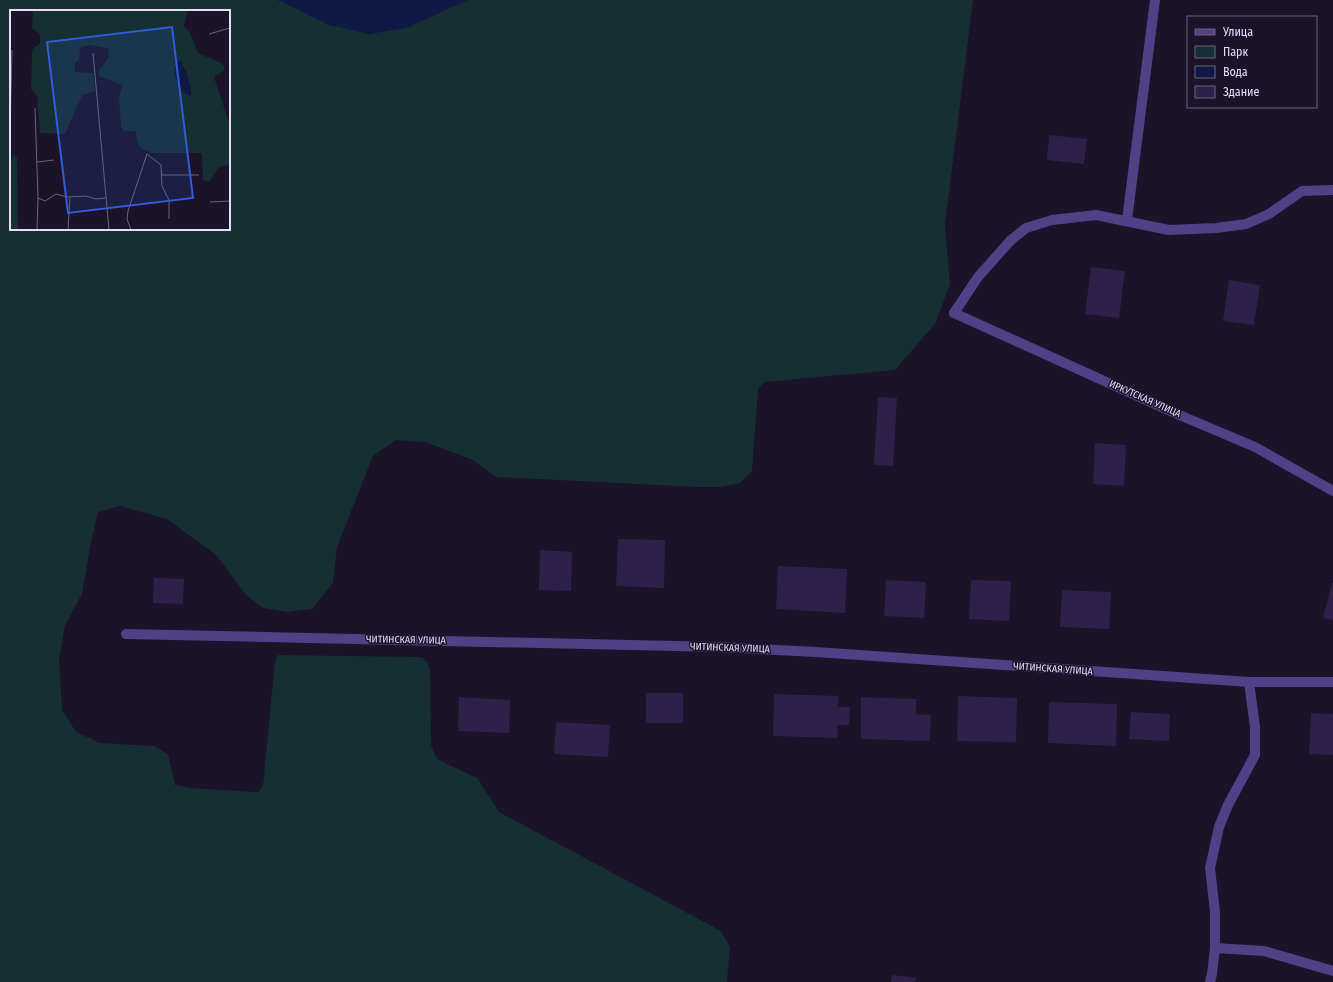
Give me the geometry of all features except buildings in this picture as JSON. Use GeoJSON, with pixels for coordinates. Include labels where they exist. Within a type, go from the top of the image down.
{"type":"FeatureCollection","features":[{"type":"Feature","properties":{"kind":"street"},"geometry":{"type":"LineString","coordinates":[[1155,0],[1127,220],[1169,230],[1216,228],[1246,224],[1269,214],[1302,191],[1333,190]]}},
{"type":"Feature","properties":{"kind":"street","name":"ИРКУТСКАЯ УЛИЦА"},"geometry":{"type":"LineString","coordinates":[[1127,220],[1096,215],[1052,220],[1026,228],[1010,241],[978,276],[954,313],[1177,414],[1255,447],[1333,490]]}},
{"type":"Feature","properties":{"kind":"street","name":"ЧИТИНСКАЯ УЛИЦА"},"geometry":{"type":"LineString","coordinates":[[126,634],[720,647],[816,652],[1249,682],[1333,682]]}},
{"type":"Feature","properties":{"kind":"street"},"geometry":{"type":"LineString","coordinates":[[1210,982],[1215,948],[1215,912],[1210,868],[1219,827],[1228,805],[1255,755],[1255,727],[1249,682]]}},
{"type":"Feature","properties":{"kind":"street"},"geometry":{"type":"LineString","coordinates":[[1215,948],[1264,951],[1333,971]]}},
{"type":"Feature","properties":{"kind":"green space"},"geometry":{"type":"Polygon","coordinates":[[[0,0],[278,0],[330,25],[406,28],[467,0],[973,0],[945,224],[950,284],[935,324],[895,370],[764,382],[758,389],[752,471],[740,483],[719,487],[698,487],[496,477],[473,460],[425,442],[396,440],[373,456],[337,547],[333,583],[312,609],[287,612],[263,608],[247,596],[216,555],[167,519],[120,506],[98,512],[82,594],[65,625],[59,660],[62,710],[76,732],[100,743],[154,746],[168,754],[175,785],[190,788],[258,792],[263,786],[275,661],[278,655],[422,657],[428,663],[430,671],[431,745],[437,759],[477,778],[499,812],[721,931],[730,947],[727,982],[0,982],[0,0]]]}},
{"type":"Feature","properties":{"kind":"water"},"geometry":{"type":"Polygon","coordinates":[[[278,0],[467,0],[406,28],[369,34],[330,25],[278,0]]]}}]}
